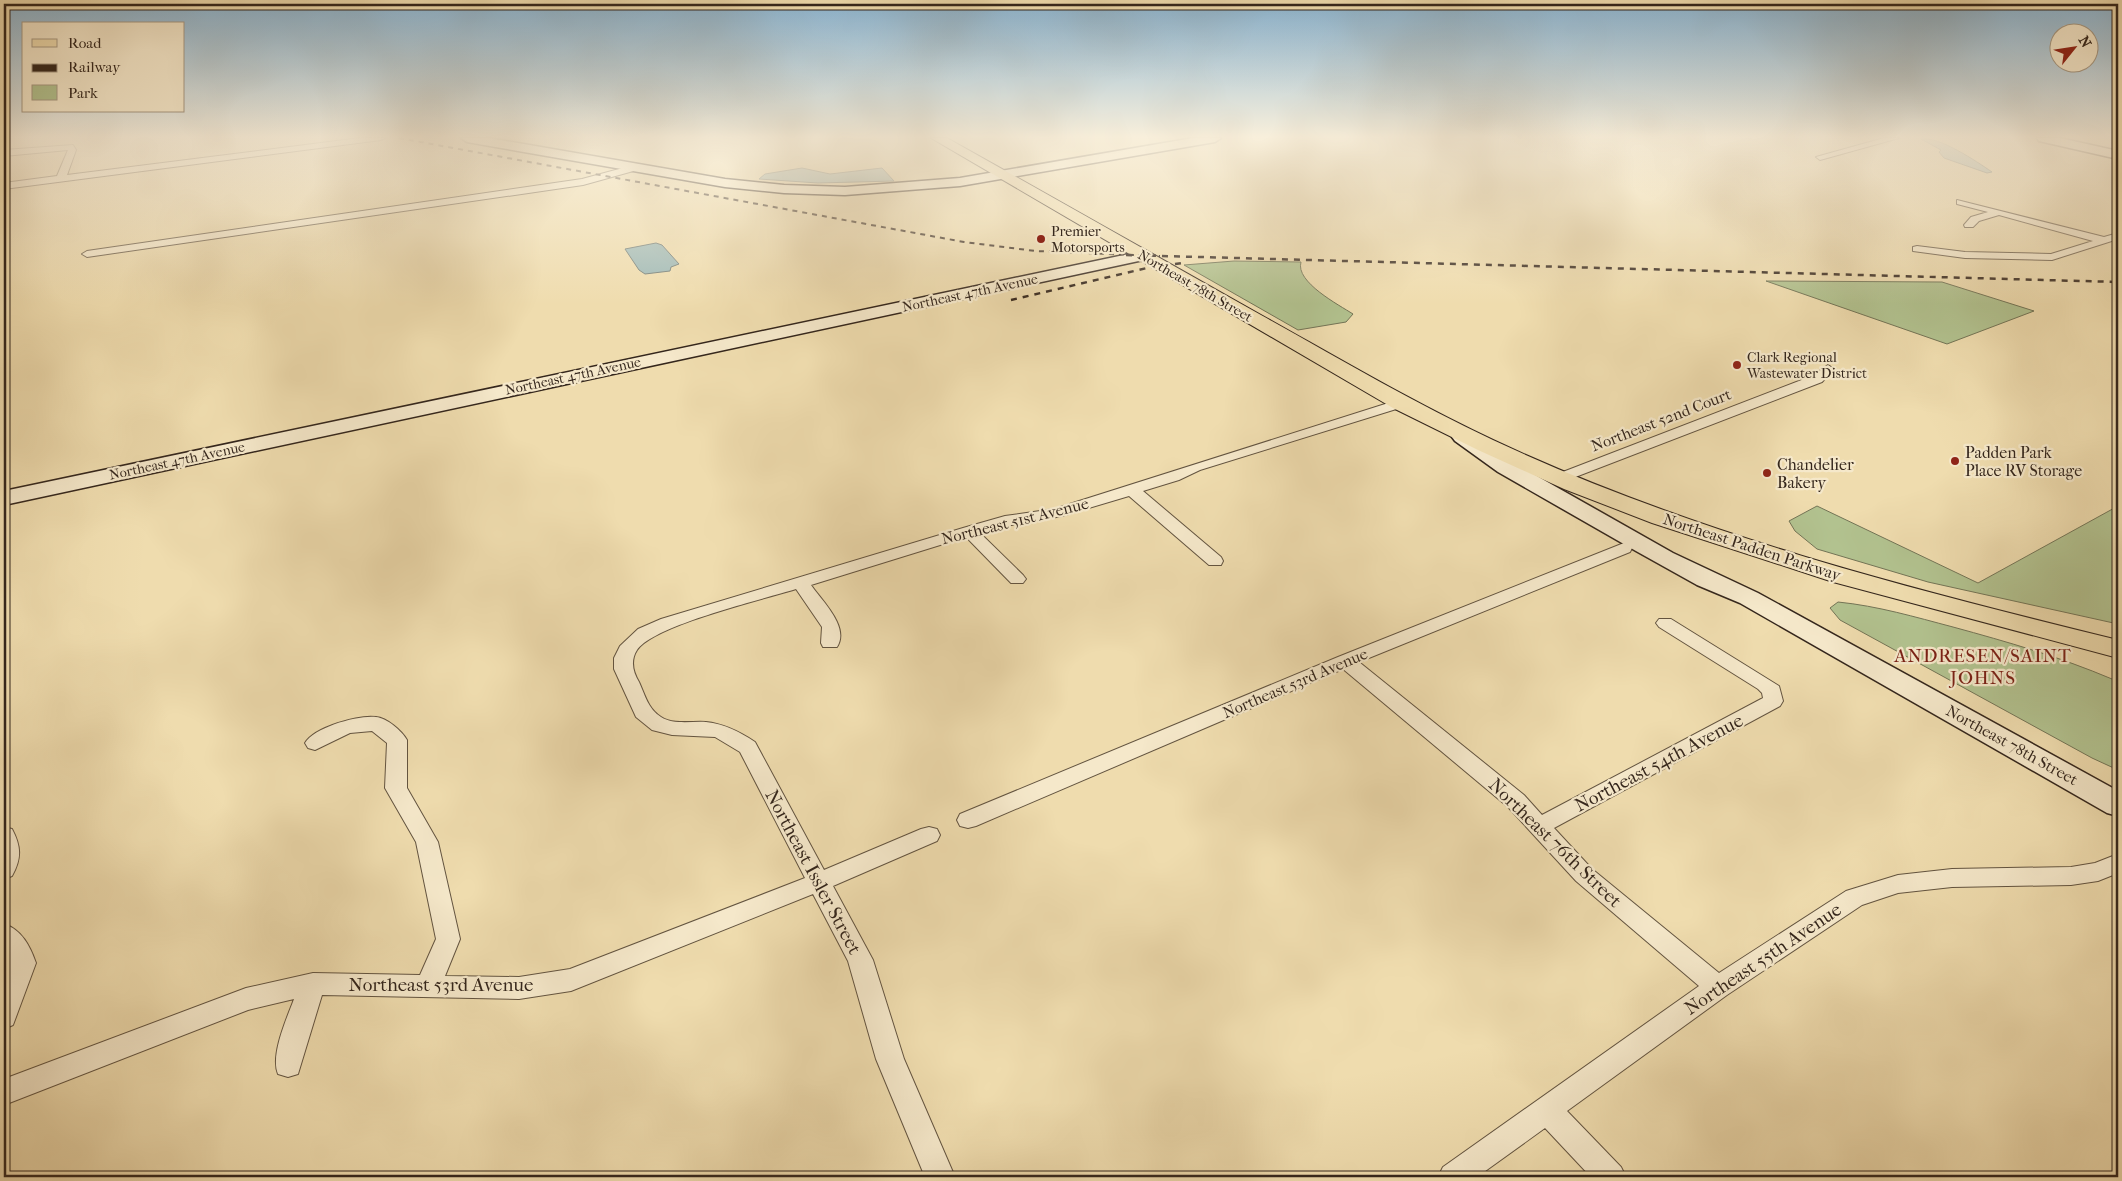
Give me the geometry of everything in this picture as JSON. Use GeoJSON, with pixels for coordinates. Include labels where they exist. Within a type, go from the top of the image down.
{"type":"FeatureCollection","features":[{"type":"Feature","properties":{"kind":"main road","name":"Northeast 78th Street"},"geometry":{"type":"LineString","coordinates":[[1034,193],[1400,403]]}},
{"type":"Feature","properties":{"kind":"main road","name":"Northeast Padden Parkway"},"geometry":{"type":"LineString","coordinates":[[1400,403],[1458,433],[1560,478],[1692,528],[1778,557],[1927,601],[2118,648]]}},
{"type":"Feature","properties":{"kind":"street"},"geometry":{"type":"LineString","coordinates":[[86,254],[506,193]]}},
{"type":"Feature","properties":{"kind":"street"},"geometry":{"type":"LineString","coordinates":[[1960,202],[2118,245]]}},
{"type":"Feature","properties":{"kind":"street"},"geometry":{"type":"LineString","coordinates":[[1969,225],[1975,219],[1998,212]]}},
{"type":"Feature","properties":{"kind":"street"},"geometry":{"type":"LineString","coordinates":[[1917,249],[1965,255],[2052,257],[2118,236]]}},
{"type":"Feature","properties":{"kind":"street","name":"Northeast 47th Avenue"},"geometry":{"type":"LineString","coordinates":[[4,498],[1143,256]]}},
{"type":"Feature","properties":{"kind":"street","name":"Northeast 52nd Court"},"geometry":{"type":"LineString","coordinates":[[1560,478],[1817,379],[1828,369]]}},
{"type":"Feature","properties":{"kind":"street","name":"Northeast 51st Avenue"},"geometry":{"type":"LineString","coordinates":[[632,643],[647,631],[667,622],[969,531],[1005,521],[1056,513],[1174,477],[1195,467],[1400,403]]}},
{"type":"Feature","properties":{"kind":"street","name":"Northeast 78th Street"},"geometry":{"type":"LineString","coordinates":[[1458,433],[1544,489],[1637,542],[1716,585],[1749,598],[2118,804]]}},
{"type":"Feature","properties":{"kind":"street"},"geometry":{"type":"LineString","coordinates":[[1132,490],[1215,561]]}},
{"type":"Feature","properties":{"kind":"street"},"geometry":{"type":"LineString","coordinates":[[969,531],[1017,579]]}},
{"type":"Feature","properties":{"kind":"street","name":"Northeast 53rd Avenue"},"geometry":{"type":"LineString","coordinates":[[968,820],[1345,661],[1624,548]]}},
{"type":"Feature","properties":{"kind":"street"},"geometry":{"type":"LineString","coordinates":[[800,582],[831,627],[830,643]]}},
{"type":"Feature","properties":{"kind":"street","name":"Northeast 54th Avenue"},"geometry":{"type":"LineString","coordinates":[[1538,827],[1767,707],[1773,701],[1773,694],[1765,685],[1665,623]]}},
{"type":"Feature","properties":{"kind":"street","name":"Northeast Issler Street"},"geometry":{"type":"LineString","coordinates":[[632,643],[625,655],[623,667],[641,710],[655,723],[675,728],[708,729],[730,734],[748,747],[860,960],[890,1059],[940,1177]]}},
{"type":"Feature","properties":{"kind":"street","name":"Northeast 76th Street"},"geometry":{"type":"LineString","coordinates":[[1345,661],[1516,801],[1584,875],[1718,987]]}},
{"type":"Feature","properties":{"kind":"street"},"geometry":{"type":"LineString","coordinates":[[315,743],[346,727],[376,724],[396,740],[396,788],[427,842],[448,939],[428,986]]}},
{"type":"Feature","properties":{"kind":"street","name":"Northeast 53rd Avenue"},"geometry":{"type":"LineString","coordinates":[[4,1092],[246,999],[313,984],[519,988],[571,980],[819,882],[929,835]]}},
{"type":"Feature","properties":{"kind":"street"},"geometry":{"type":"LineString","coordinates":[[4,836],[9,845],[4,870]]}},
{"type":"Feature","properties":{"kind":"street","name":"Northeast 55th Avenue"},"geometry":{"type":"LineString","coordinates":[[1453,1177],[1548,1111],[1718,987],[1854,898],[1898,884],[1952,878],[2071,876],[2098,872],[2118,863]]}},
{"type":"Feature","properties":{"kind":"street"},"geometry":{"type":"LineString","coordinates":[[4,934],[19,950],[22,963],[4,1017]]}},
{"type":"Feature","properties":{"kind":"street"},"geometry":{"type":"LineString","coordinates":[[288,1065],[297,1026],[313,984]]}},
{"type":"Feature","properties":{"kind":"street"},"geometry":{"type":"LineString","coordinates":[[1548,1111],[1610,1177]]}},
{"type":"Feature","properties":{"kind":"green space"},"geometry":{"type":"Polygon","coordinates":[[[1234,261],[1301,262],[1301,270],[1311,285],[1353,314],[1346,322],[1298,330],[1184,265],[1234,261]]]}},
{"type":"Feature","properties":{"kind":"green space"},"geometry":{"type":"Polygon","coordinates":[[[1766,281],[1942,282],[2034,311],[1947,344],[1766,281]]]}},
{"type":"Feature","properties":{"kind":"green space"},"geometry":{"type":"Polygon","coordinates":[[[1817,506],[1978,583],[2118,506],[2118,624],[1928,582],[1817,549],[1795,531],[1789,521],[1817,506]]]}},
{"type":"Feature","properties":{"kind":"green space"},"geometry":{"type":"Polygon","coordinates":[[[1838,602],[1896,612],[2014,644],[2112,679],[2118,685],[2118,770],[2092,758],[1840,620],[1830,608],[1838,602]]]}},
{"type":"Feature","properties":{"kind":"water"},"geometry":{"type":"Polygon","coordinates":[[[656,243],[662,245],[679,264],[671,267],[670,271],[645,274],[639,270],[625,249],[656,243]]]}},
{"type":"Feature","properties":{"kind":"railway"},"geometry":{"type":"LineString","coordinates":[[698,193],[964,242],[1035,251],[1154,256]]}},
{"type":"Feature","properties":{"kind":"railway"},"geometry":{"type":"LineString","coordinates":[[1126,255],[1154,256]]}},
{"type":"Feature","properties":{"kind":"railway"},"geometry":{"type":"LineString","coordinates":[[1154,256],[2118,282]]}},
{"type":"Feature","properties":{"kind":"railway"},"geometry":{"type":"LineString","coordinates":[[1154,256],[1160,256]]}},
{"type":"Feature","properties":{"kind":"railway"},"geometry":{"type":"LineString","coordinates":[[1011,300],[1147,268],[1182,263]]}},
{"type":"Feature","properties":{"kind":"place","name":"Premier Motorsports"},"geometry":{"type":"Point","coordinates":[1041,239]}},
{"type":"Feature","properties":{"kind":"place","name":"Clark Regional Wastewater District"},"geometry":{"type":"Point","coordinates":[1737,365]}},
{"type":"Feature","properties":{"kind":"place","name":"Padden Park Place RV Storage"},"geometry":{"type":"Point","coordinates":[1955,461]}},
{"type":"Feature","properties":{"kind":"place","name":"Chandelier Bakery"},"geometry":{"type":"Point","coordinates":[1767,473]}},
{"type":"Feature","properties":{"kind":"district","name":"ANDRESEN/SAINT JOHNS"},"geometry":{"type":"Point","coordinates":[1983,667]}}]}
